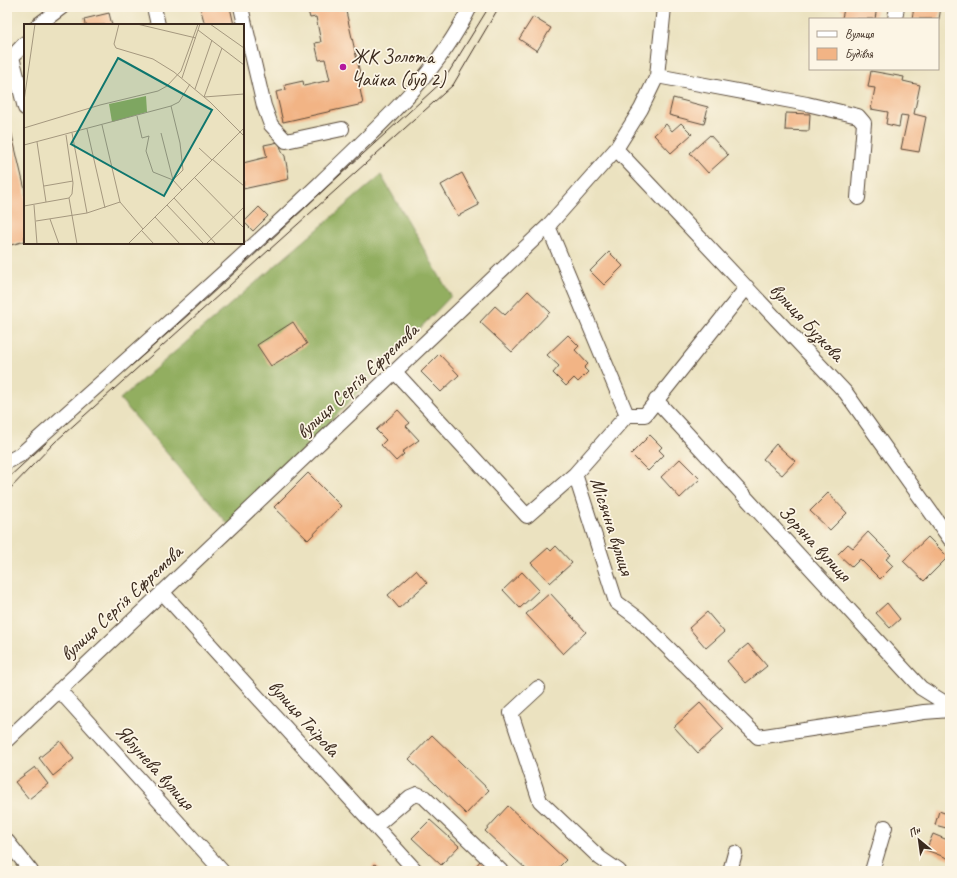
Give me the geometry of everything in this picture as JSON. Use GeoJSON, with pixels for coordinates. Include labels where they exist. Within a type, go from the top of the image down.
{"type":"FeatureCollection","features":[{"type":"Feature","properties":{"kind":"street"},"geometry":{"type":"LineString","coordinates":[[39,24],[45,18],[62,7]]}},
{"type":"Feature","properties":{"kind":"street"},"geometry":{"type":"LineString","coordinates":[[154,7],[158,24]]}},
{"type":"Feature","properties":{"kind":"street"},"geometry":{"type":"LineString","coordinates":[[241,7],[264,106],[271,125],[286,141],[342,129]]}},
{"type":"Feature","properties":{"kind":"street"},"geometry":{"type":"LineString","coordinates":[[7,462],[20,455],[251,249],[397,109],[425,78],[446,50],[470,7]]}},
{"type":"Feature","properties":{"kind":"street","name":"вулиця Сергія Єфремова"},"geometry":{"type":"LineString","coordinates":[[7,740],[162,592],[396,373],[548,226],[616,149],[641,109],[657,76],[664,7]]}},
{"type":"Feature","properties":{"kind":"street"},"geometry":{"type":"LineString","coordinates":[[895,18],[897,7]]}},
{"type":"Feature","properties":{"kind":"street"},"geometry":{"type":"LineString","coordinates":[[24,44],[10,59],[24,105]]}},
{"type":"Feature","properties":{"kind":"street"},"geometry":{"type":"LineString","coordinates":[[657,76],[807,104],[858,116],[864,123],[858,198]]}},
{"type":"Feature","properties":{"kind":"street","name":"вулиця Бузкова"},"geometry":{"type":"LineString","coordinates":[[616,149],[846,393],[950,539]]}},
{"type":"Feature","properties":{"kind":"street"},"geometry":{"type":"LineString","coordinates":[[548,226],[627,415]]}},
{"type":"Feature","properties":{"kind":"street"},"geometry":{"type":"LineString","coordinates":[[575,474],[627,415],[645,415],[747,287]]}},
{"type":"Feature","properties":{"kind":"street","name":"Місячна вулиця"},"geometry":{"type":"LineString","coordinates":[[396,373],[527,516],[575,474],[616,602],[639,619],[758,737],[924,712],[950,710]]}},
{"type":"Feature","properties":{"kind":"street","name":"Зоряна вулиця"},"geometry":{"type":"LineString","coordinates":[[656,400],[921,688],[950,706]]}},
{"type":"Feature","properties":{"kind":"street","name":"вулиця Таїрова"},"geometry":{"type":"LineString","coordinates":[[162,592],[416,871]]}},
{"type":"Feature","properties":{"kind":"street"},"geometry":{"type":"LineString","coordinates":[[538,688],[511,714],[540,801],[600,858],[619,871]]}},
{"type":"Feature","properties":{"kind":"street","name":"Яблунева вулиця"},"geometry":{"type":"LineString","coordinates":[[59,690],[222,871]]}},
{"type":"Feature","properties":{"kind":"street"},"geometry":{"type":"LineString","coordinates":[[376,826],[410,797],[417,794],[424,797],[501,871]]}},
{"type":"Feature","properties":{"kind":"street"},"geometry":{"type":"LineString","coordinates":[[872,871],[885,827]]}},
{"type":"Feature","properties":{"kind":"street"},"geometry":{"type":"LineString","coordinates":[[7,841],[31,871]]}},
{"type":"Feature","properties":{"kind":"street"},"geometry":{"type":"LineString","coordinates":[[730,871],[735,853]]}},
{"type":"Feature","properties":{"kind":"green space"},"geometry":{"type":"Polygon","coordinates":[[[381,175],[451,296],[230,526],[120,399],[381,175]]]}},
{"type":"Feature","properties":{"kind":"building"},"geometry":{"type":"Polygon","coordinates":[[[200,7],[230,7],[234,24],[205,24],[200,7]]]}},
{"type":"Feature","properties":{"kind":"building","name":"ЖК Золота Чайка (буд 2)"},"geometry":{"type":"Polygon","coordinates":[[[307,7],[345,7],[360,73],[357,74],[363,104],[283,122],[276,92],[286,90],[285,85],[303,81],[304,86],[330,80],[325,59],[319,60],[315,43],[321,42],[316,17],[310,18],[307,7]]]}},
{"type":"Feature","properties":{"kind":"building"},"geometry":{"type":"Polygon","coordinates":[[[841,7],[877,7],[875,18],[842,18],[844,9],[841,9],[841,7]]]}},
{"type":"Feature","properties":{"kind":"building"},"geometry":{"type":"Polygon","coordinates":[[[914,7],[941,7],[939,19],[912,18],[914,7]]]}},
{"type":"Feature","properties":{"kind":"building"},"geometry":{"type":"Polygon","coordinates":[[[109,13],[112,24],[85,24],[84,19],[109,13]]]}},
{"type":"Feature","properties":{"kind":"building"},"geometry":{"type":"Polygon","coordinates":[[[533,17],[551,28],[537,51],[519,39],[533,17]]]}},
{"type":"Feature","properties":{"kind":"building"},"geometry":{"type":"Polygon","coordinates":[[[871,71],[904,77],[903,81],[920,85],[914,114],[926,117],[919,152],[901,149],[908,116],[901,115],[899,127],[886,124],[888,112],[871,109],[875,88],[868,87],[871,71]]]}},
{"type":"Feature","properties":{"kind":"building"},"geometry":{"type":"Polygon","coordinates":[[[673,98],[708,107],[704,124],[669,115],[673,98]]]}},
{"type":"Feature","properties":{"kind":"building"},"geometry":{"type":"Polygon","coordinates":[[[786,113],[810,114],[809,131],[785,130],[786,113]]]}},
{"type":"Feature","properties":{"kind":"building"},"geometry":{"type":"Polygon","coordinates":[[[8,118],[24,186],[24,241],[11,245],[7,228],[8,118]]]}},
{"type":"Feature","properties":{"kind":"building"},"geometry":{"type":"Polygon","coordinates":[[[681,123],[692,134],[671,153],[654,135],[666,124],[672,131],[681,123]]]}},
{"type":"Feature","properties":{"kind":"building"},"geometry":{"type":"Polygon","coordinates":[[[710,135],[728,155],[708,173],[690,153],[710,135]]]}},
{"type":"Feature","properties":{"kind":"building"},"geometry":{"type":"Polygon","coordinates":[[[279,142],[285,156],[289,179],[244,189],[244,163],[267,157],[264,145],[279,142]]]}},
{"type":"Feature","properties":{"kind":"building"},"geometry":{"type":"Polygon","coordinates":[[[462,173],[479,205],[458,216],[441,185],[462,173]]]}},
{"type":"Feature","properties":{"kind":"building"},"geometry":{"type":"Polygon","coordinates":[[[259,207],[268,216],[253,231],[244,222],[259,207]]]}},
{"type":"Feature","properties":{"kind":"building"},"geometry":{"type":"Polygon","coordinates":[[[609,252],[623,266],[604,285],[590,271],[609,252]]]}},
{"type":"Feature","properties":{"kind":"building"},"geometry":{"type":"Polygon","coordinates":[[[528,291],[550,312],[512,352],[480,322],[495,306],[505,315],[528,291]]]}},
{"type":"Feature","properties":{"kind":"building"},"geometry":{"type":"Polygon","coordinates":[[[293,322],[307,344],[271,366],[257,345],[293,322]]]}},
{"type":"Feature","properties":{"kind":"building"},"geometry":{"type":"Polygon","coordinates":[[[568,335],[579,346],[575,350],[588,364],[584,368],[588,372],[578,382],[574,378],[566,386],[553,373],[559,366],[547,355],[568,335]]]}},
{"type":"Feature","properties":{"kind":"building"},"geometry":{"type":"Polygon","coordinates":[[[439,354],[459,375],[441,392],[421,372],[439,354]]]}},
{"type":"Feature","properties":{"kind":"building"},"geometry":{"type":"Polygon","coordinates":[[[398,410],[410,423],[406,426],[419,440],[402,452],[404,454],[396,461],[381,445],[386,440],[376,430],[398,410]]]}},
{"type":"Feature","properties":{"kind":"building"},"geometry":{"type":"Polygon","coordinates":[[[650,435],[662,447],[659,450],[664,455],[648,471],[631,454],[650,435]]]}},
{"type":"Feature","properties":{"kind":"building"},"geometry":{"type":"Polygon","coordinates":[[[776,444],[795,461],[782,475],[763,459],[776,444]]]}},
{"type":"Feature","properties":{"kind":"building"},"geometry":{"type":"Polygon","coordinates":[[[680,459],[700,479],[680,498],[661,477],[680,459]]]}},
{"type":"Feature","properties":{"kind":"building"},"geometry":{"type":"Polygon","coordinates":[[[308,473],[341,506],[308,540],[274,507],[308,473]]]}},
{"type":"Feature","properties":{"kind":"building"},"geometry":{"type":"Polygon","coordinates":[[[828,493],[847,513],[830,530],[810,511],[828,493]]]}},
{"type":"Feature","properties":{"kind":"building"},"geometry":{"type":"Polygon","coordinates":[[[868,532],[891,555],[886,559],[893,566],[880,579],[860,559],[852,567],[838,554],[848,544],[853,548],[868,532]]]}},
{"type":"Feature","properties":{"kind":"building"},"geometry":{"type":"Polygon","coordinates":[[[928,537],[948,557],[924,581],[903,561],[928,537]]]}},
{"type":"Feature","properties":{"kind":"building"},"geometry":{"type":"Polygon","coordinates":[[[556,546],[572,563],[550,583],[531,563],[548,548],[551,551],[556,546]]]}},
{"type":"Feature","properties":{"kind":"building"},"geometry":{"type":"Polygon","coordinates":[[[416,570],[427,583],[399,608],[388,595],[416,570]]]}},
{"type":"Feature","properties":{"kind":"building"},"geometry":{"type":"Polygon","coordinates":[[[522,572],[539,590],[520,608],[503,590],[522,572]]]}},
{"type":"Feature","properties":{"kind":"building"},"geometry":{"type":"Polygon","coordinates":[[[550,593],[586,632],[563,654],[526,614],[550,593]]]}},
{"type":"Feature","properties":{"kind":"building"},"geometry":{"type":"Polygon","coordinates":[[[887,603],[900,619],[890,628],[876,613],[887,603]]]}},
{"type":"Feature","properties":{"kind":"building"},"geometry":{"type":"Polygon","coordinates":[[[707,612],[724,632],[706,648],[689,628],[707,612]]]}},
{"type":"Feature","properties":{"kind":"building"},"geometry":{"type":"Polygon","coordinates":[[[748,644],[767,666],[746,683],[727,661],[748,644]]]}},
{"type":"Feature","properties":{"kind":"building"},"geometry":{"type":"Polygon","coordinates":[[[700,703],[724,729],[698,753],[674,727],[700,703]]]}},
{"type":"Feature","properties":{"kind":"building"},"geometry":{"type":"Polygon","coordinates":[[[432,735],[489,790],[466,814],[409,759],[432,735]]]}},
{"type":"Feature","properties":{"kind":"building"},"geometry":{"type":"Polygon","coordinates":[[[60,741],[74,759],[53,776],[39,758],[60,741]]]}},
{"type":"Feature","properties":{"kind":"building"},"geometry":{"type":"Polygon","coordinates":[[[35,767],[48,784],[29,799],[15,782],[35,767]]]}},
{"type":"Feature","properties":{"kind":"building"},"geometry":{"type":"Polygon","coordinates":[[[508,806],[566,860],[555,871],[528,871],[485,831],[508,806]]]}},
{"type":"Feature","properties":{"kind":"building"},"geometry":{"type":"Polygon","coordinates":[[[939,811],[950,815],[950,829],[935,825],[939,811]]]}},
{"type":"Feature","properties":{"kind":"building"},"geometry":{"type":"Polygon","coordinates":[[[430,820],[459,846],[441,865],[412,838],[430,820]]]}},
{"type":"Feature","properties":{"kind":"building"},"geometry":{"type":"Polygon","coordinates":[[[933,834],[950,841],[950,859],[926,850],[933,834]]]}},
{"type":"Feature","properties":{"kind":"building"},"geometry":{"type":"Polygon","coordinates":[[[480,861],[491,871],[472,871],[480,861]]]}},
{"type":"Feature","properties":{"kind":"building"},"geometry":{"type":"Polygon","coordinates":[[[375,864],[382,871],[369,871],[375,864]]]}},
{"type":"Feature","properties":{"kind":"tram line"},"geometry":{"type":"LineString","coordinates":[[131,366],[444,80],[489,7]]}},
{"type":"Feature","properties":{"kind":"tram line"},"geometry":{"type":"LineString","coordinates":[[7,492],[55,442],[453,85],[499,7]]}},
{"type":"Feature","properties":{"kind":"tram line"},"geometry":{"type":"LineString","coordinates":[[7,479],[46,443]]}},
{"type":"Feature","properties":{"kind":"place","name":"ЖК Золота Чайка (буд 2)"},"geometry":{"type":"Point","coordinates":[343,67]}}]}
